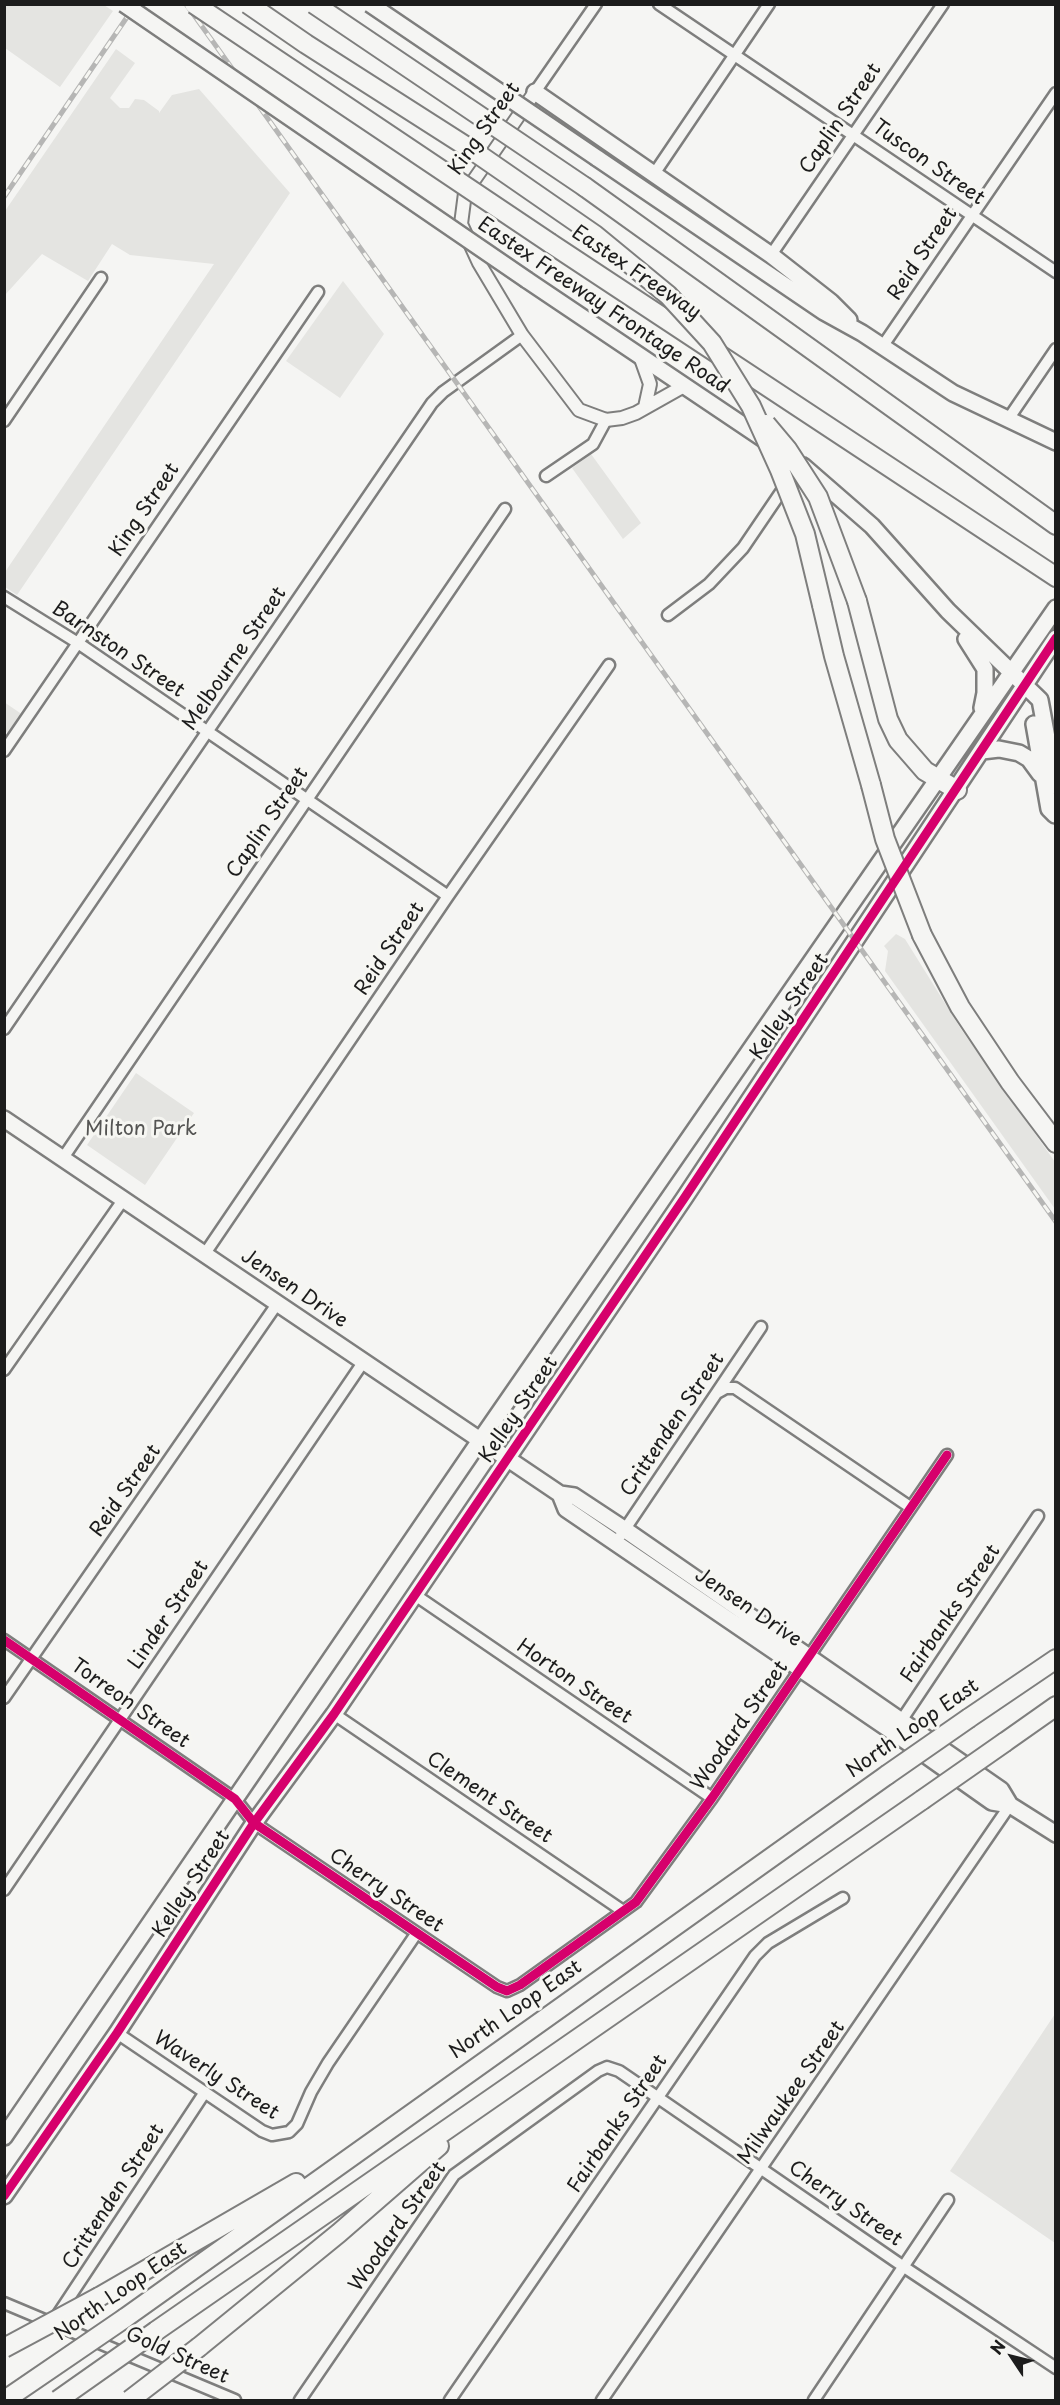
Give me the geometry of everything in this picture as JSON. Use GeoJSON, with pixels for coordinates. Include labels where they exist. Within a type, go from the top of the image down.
{"type":"FeatureCollection","features":[{"type":"Feature","properties":{"kind":"highway","name":"Eastex Freeway"},"geometry":{"type":"LineString","coordinates":[[194,4],[1051,575]]}},
{"type":"Feature","properties":{"kind":"highway"},"geometry":{"type":"LineString","coordinates":[[248,4],[306,44],[476,152],[595,235],[668,295],[712,343],[752,406],[787,449],[818,497],[857,601],[888,719],[898,740],[925,771],[957,790]]}},
{"type":"Feature","properties":{"kind":"highway","name":"Eastex Freeway"},"geometry":{"type":"LineString","coordinates":[[314,4],[585,187],[1056,525]]}},
{"type":"Feature","properties":{"kind":"highway"},"geometry":{"type":"LineString","coordinates":[[752,406],[805,534],[834,656],[885,839],[922,935],[960,1007],[1010,1082],[1056,1143]]}},
{"type":"Feature","properties":{"kind":"highway"},"geometry":{"type":"LineString","coordinates":[[974,1715],[1056,1652]]}},
{"type":"Feature","properties":{"kind":"highway","name":"North Loop East"},"geometry":{"type":"LineString","coordinates":[[5,2400],[125,2318],[886,1775],[1056,1659]]}},
{"type":"Feature","properties":{"kind":"highway"},"geometry":{"type":"LineString","coordinates":[[58,2400],[1056,1706]]}},
{"type":"Feature","properties":{"kind":"highway"},"geometry":{"type":"LineString","coordinates":[[1027,1727],[1056,1711]]}},
{"type":"Feature","properties":{"kind":"highway"},"geometry":{"type":"LineString","coordinates":[[130,2400],[339,2233],[508,2085]]}},
{"type":"Feature","properties":{"kind":"highway"},"geometry":{"type":"LineString","coordinates":[[4,2348],[99,2297],[388,2129]]}},
{"type":"Feature","properties":{"kind":"main road","name":"Eastex Freeway Frontage Road"},"geometry":{"type":"LineString","coordinates":[[124,4],[800,464],[872,526],[948,611],[1024,683]]}},
{"type":"Feature","properties":{"kind":"main road"},"geometry":{"type":"LineString","coordinates":[[370,4],[824,312],[862,333],[953,393],[1056,442]]}},
{"type":"Feature","properties":{"kind":"main road"},"geometry":{"type":"LineString","coordinates":[[535,92],[771,255],[831,302],[862,333]]}},
{"type":"Feature","properties":{"kind":"main road","name":"Kelley Street"},"geometry":{"type":"LineString","coordinates":[[4,2137],[481,1440],[1056,608]]}},
{"type":"Feature","properties":{"kind":"main road"},"geometry":{"type":"LineString","coordinates":[[948,611],[985,669],[985,693],[981,715]]}},
{"type":"Feature","properties":{"kind":"main road","name":"Kelley Street"},"geometry":{"type":"LineString","coordinates":[[4,2196],[117,2033],[254,1823],[334,1714],[508,1458],[957,790],[1024,683],[1053,642]]}},
{"type":"Feature","properties":{"kind":"main road"},"geometry":{"type":"LineString","coordinates":[[1024,683],[1049,783],[1049,809],[1056,815]]}},
{"type":"Feature","properties":{"kind":"main road"},"geometry":{"type":"LineString","coordinates":[[982,751],[999,749],[1019,753],[1029,759],[1049,783]]}},
{"type":"Feature","properties":{"kind":"main road","name":"Jensen Drive"},"geometry":{"type":"LineString","coordinates":[[4,1119],[560,1494],[574,1496],[624,1529],[806,1663],[898,1726],[1001,1790],[1010,1805],[1056,1834]]}},
{"type":"Feature","properties":{"kind":"main road","name":"Jensen Drive"},"geometry":{"type":"LineString","coordinates":[[560,1494],[566,1509],[806,1663]]}},
{"type":"Feature","properties":{"kind":"street","name":"King Street"},"geometry":{"type":"LineString","coordinates":[[596,4],[465,193],[461,224],[479,263],[522,335],[579,410],[606,420]]}},
{"type":"Feature","properties":{"kind":"street","name":"Tuscon Street"},"geometry":{"type":"LineString","coordinates":[[659,4],[855,134],[1056,272]]}},
{"type":"Feature","properties":{"kind":"street"},"geometry":{"type":"LineString","coordinates":[[654,174],[769,4]]}},
{"type":"Feature","properties":{"kind":"street","name":"Caplin Street"},"geometry":{"type":"LineString","coordinates":[[771,255],[943,4]]}},
{"type":"Feature","properties":{"kind":"street","name":"Reid Street"},"geometry":{"type":"LineString","coordinates":[[882,347],[1056,93]]}},
{"type":"Feature","properties":{"kind":"street"},"geometry":{"type":"LineString","coordinates":[[4,421],[101,278]]}},
{"type":"Feature","properties":{"kind":"street","name":"King Street"},"geometry":{"type":"LineString","coordinates":[[4,751],[318,292]]}},
{"type":"Feature","properties":{"kind":"street","name":"Melbourne Street"},"geometry":{"type":"LineString","coordinates":[[4,1029],[432,403],[443,392],[522,335]]}},
{"type":"Feature","properties":{"kind":"street"},"geometry":{"type":"LineString","coordinates":[[1009,418],[1056,349]]}},
{"type":"Feature","properties":{"kind":"street"},"geometry":{"type":"LineString","coordinates":[[640,356],[650,384],[645,407]]}},
{"type":"Feature","properties":{"kind":"street"},"geometry":{"type":"LineString","coordinates":[[546,477],[593,444],[606,420],[629,416],[684,386]]}},
{"type":"Feature","properties":{"kind":"street"},"geometry":{"type":"LineString","coordinates":[[668,615],[709,584],[731,562],[767,516],[800,464]]}},
{"type":"Feature","properties":{"kind":"street","name":"Caplin Street"},"geometry":{"type":"LineString","coordinates":[[63,1158],[505,509]]}},
{"type":"Feature","properties":{"kind":"street","name":"Barnston Street"},"geometry":{"type":"LineString","coordinates":[[4,597],[78,643],[448,896]]}},
{"type":"Feature","properties":{"kind":"street","name":"Reid Street"},"geometry":{"type":"LineString","coordinates":[[204,1255],[448,896],[609,665]]}},
{"type":"Feature","properties":{"kind":"street"},"geometry":{"type":"LineString","coordinates":[[4,1370],[123,1200]]}},
{"type":"Feature","properties":{"kind":"street","name":"Reid Street"},"geometry":{"type":"LineString","coordinates":[[4,1698],[277,1304]]}},
{"type":"Feature","properties":{"kind":"street","name":"Crittenden Street"},"geometry":{"type":"LineString","coordinates":[[615,1542],[761,1327]]}},
{"type":"Feature","properties":{"kind":"street","name":"Linder Street"},"geometry":{"type":"LineString","coordinates":[[4,1890],[364,1361]]}},
{"type":"Feature","properties":{"kind":"street"},"geometry":{"type":"LineString","coordinates":[[715,1395],[726,1388],[735,1388],[910,1507]]}},
{"type":"Feature","properties":{"kind":"street","name":"Woodard Street"},"geometry":{"type":"LineString","coordinates":[[525,1981],[636,1902],[650,1885],[806,1663],[947,1455]]}},
{"type":"Feature","properties":{"kind":"street","name":"Fairbanks Street"},"geometry":{"type":"LineString","coordinates":[[898,1726],[1038,1515]]}},
{"type":"Feature","properties":{"kind":"street","name":"Horton Street"},"geometry":{"type":"LineString","coordinates":[[415,1595],[712,1798]]}},
{"type":"Feature","properties":{"kind":"street","name":"Torreon Street"},"geometry":{"type":"LineString","coordinates":[[4,1640],[235,1799]]}},
{"type":"Feature","properties":{"kind":"street","name":"Clement Street"},"geometry":{"type":"LineString","coordinates":[[334,1714],[623,1911]]}},
{"type":"Feature","properties":{"kind":"street","name":"Cherry Street"},"geometry":{"type":"LineString","coordinates":[[235,1799],[254,1823],[497,1987],[507,1991],[525,1981]]}},
{"type":"Feature","properties":{"kind":"street","name":"Milwaukee Street"},"geometry":{"type":"LineString","coordinates":[[602,2400],[1010,1805]]}},
{"type":"Feature","properties":{"kind":"street","name":"Fairbanks Street"},"geometry":{"type":"LineString","coordinates":[[450,2400],[755,1956],[768,1943],[843,1898]]}},
{"type":"Feature","properties":{"kind":"street","name":"Waverly Street"},"geometry":{"type":"LineString","coordinates":[[117,2033],[262,2131],[272,2135],[289,2132],[297,2124],[317,2080],[416,1934]]}},
{"type":"Feature","properties":{"kind":"street","name":"Woodard Street"},"geometry":{"type":"LineString","coordinates":[[300,2400],[454,2175],[598,2071],[607,2067],[614,2070]]}},
{"type":"Feature","properties":{"kind":"street","name":"Cherry Street"},"geometry":{"type":"LineString","coordinates":[[614,2070],[1056,2368]]}},
{"type":"Feature","properties":{"kind":"street","name":"Crittenden Street"},"geometry":{"type":"LineString","coordinates":[[53,2322],[205,2092]]}},
{"type":"Feature","properties":{"kind":"street"},"geometry":{"type":"LineString","coordinates":[[814,2400],[948,2200]]}},
{"type":"Feature","properties":{"kind":"street","name":"Gold Street"},"geometry":{"type":"LineString","coordinates":[[4,2303],[235,2400]]}},
{"type":"Feature","properties":{"kind":"shaded area"},"geometry":{"type":"Polygon","coordinates":[[[343,281],[384,334],[340,398],[286,361],[343,281]]]}},
{"type":"Feature","properties":{"kind":"green space"},"geometry":{"type":"Polygon","coordinates":[[[5,4],[104,5],[113,11],[60,87],[5,48],[5,4]]]}},
{"type":"Feature","properties":{"kind":"green space"},"geometry":{"type":"Polygon","coordinates":[[[116,49],[135,63],[110,98],[120,108],[129,108],[135,99],[144,100],[159,113],[172,95],[199,89],[290,193],[17,595],[5,587],[5,572],[214,264],[130,255],[112,244],[88,281],[42,254],[5,295],[5,211],[116,49]]]}},
{"type":"Feature","properties":{"kind":"green space"},"geometry":{"type":"Polygon","coordinates":[[[591,454],[641,523],[623,539],[572,468],[591,454]]]}},
{"type":"Feature","properties":{"kind":"green space"},"geometry":{"type":"Polygon","coordinates":[[[4,702],[23,715],[10,735],[5,731],[4,702]]]}},
{"type":"Feature","properties":{"kind":"green space"},"geometry":{"type":"Polygon","coordinates":[[[896,934],[905,939],[961,1029],[1055,1162],[1055,1209],[885,971],[888,951],[884,946],[896,934]]]}},
{"type":"Feature","properties":{"kind":"green space","name":"Milton Park"},"geometry":{"type":"Polygon","coordinates":[[[136,1073],[194,1113],[145,1185],[87,1145],[136,1073]]]}},
{"type":"Feature","properties":{"kind":"green space"},"geometry":{"type":"Polygon","coordinates":[[[1055,2014],[1056,2242],[1055,2243],[950,2171],[1055,2014]]]}},
{"type":"Feature","properties":{"kind":"railway"},"geometry":{"type":"LineString","coordinates":[[4,197],[136,4]]}},
{"type":"Feature","properties":{"kind":"railway"},"geometry":{"type":"LineString","coordinates":[[186,4],[1056,1222]]}},
{"type":"Feature","properties":{"kind":"cycle path"},"geometry":{"type":"LineString","coordinates":[[4,2196],[117,2033],[254,1823],[334,1714],[685,1197],[1056,638]]}},
{"type":"Feature","properties":{"kind":"cycle path"},"geometry":{"type":"LineString","coordinates":[[4,1640],[235,1799],[254,1823],[497,1987],[507,1991],[520,1985],[636,1902],[712,1798],[947,1455]]}}]}
